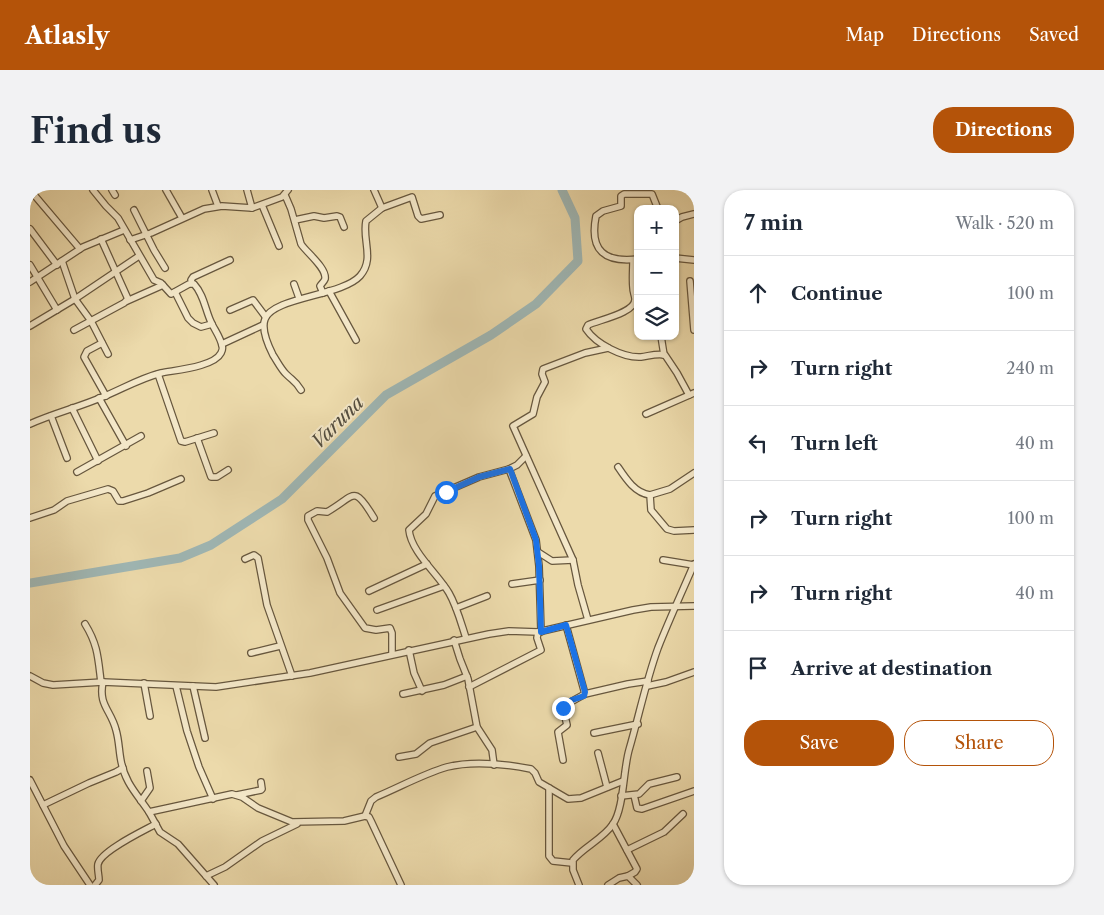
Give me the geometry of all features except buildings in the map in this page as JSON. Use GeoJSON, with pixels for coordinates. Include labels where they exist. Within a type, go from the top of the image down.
{"type":"FeatureCollection","features":[{"type":"Feature","properties":{"kind":"street"},"geometry":{"type":"LineString","coordinates":[[30,190],[80,249]]}},
{"type":"Feature","properties":{"kind":"street"},"geometry":{"type":"LineString","coordinates":[[93,190],[118,218],[154,280],[163,285],[169,294],[192,283]]}},
{"type":"Feature","properties":{"kind":"street"},"geometry":{"type":"LineString","coordinates":[[166,190],[182,218]]}},
{"type":"Feature","properties":{"kind":"street"},"geometry":{"type":"LineString","coordinates":[[212,190],[218,206]]}},
{"type":"Feature","properties":{"kind":"street"},"geometry":{"type":"LineString","coordinates":[[247,190],[252,208]]}},
{"type":"Feature","properties":{"kind":"street"},"geometry":{"type":"LineString","coordinates":[[374,190],[382,208]]}},
{"type":"Feature","properties":{"kind":"street"},"geometry":{"type":"LineString","coordinates":[[130,240],[204,209],[218,206],[252,208],[287,192],[304,249],[316,259],[324,277],[324,281],[320,286],[326,292],[356,340]]}},
{"type":"Feature","properties":{"kind":"street"},"geometry":{"type":"LineString","coordinates":[[634,260],[613,259],[599,250],[595,229],[596,216],[603,211],[620,206],[621,196],[624,194],[652,194],[656,205]]}},
{"type":"Feature","properties":{"kind":"street"},"geometry":{"type":"LineString","coordinates":[[301,390],[296,381],[284,372],[273,354],[263,325],[265,316],[300,298],[326,292],[348,284],[360,276],[368,256],[366,221],[382,208],[410,197],[414,200],[418,216],[421,219],[440,215]]}},
{"type":"Feature","properties":{"kind":"street"},"geometry":{"type":"LineString","coordinates":[[262,205],[279,246]]}},
{"type":"Feature","properties":{"kind":"street"},"geometry":{"type":"LineString","coordinates":[[134,210],[165,268]]}},
{"type":"Feature","properties":{"kind":"street"},"geometry":{"type":"LineString","coordinates":[[679,218],[694,214]]}},
{"type":"Feature","properties":{"kind":"street"},"geometry":{"type":"LineString","coordinates":[[295,220],[314,216],[324,218],[339,216],[344,227]]}},
{"type":"Feature","properties":{"kind":"street"},"geometry":{"type":"LineString","coordinates":[[30,229],[59,263],[74,299],[91,321],[108,354]]}},
{"type":"Feature","properties":{"kind":"street"},"geometry":{"type":"LineString","coordinates":[[30,282],[80,249],[124,230]]}},
{"type":"Feature","properties":{"kind":"street"},"geometry":{"type":"LineString","coordinates":[[101,239],[127,296],[127,301]]}},
{"type":"Feature","properties":{"kind":"street"},"geometry":{"type":"LineString","coordinates":[[30,326],[139,256]]}},
{"type":"Feature","properties":{"kind":"street"},"geometry":{"type":"LineString","coordinates":[[679,258],[694,260]]}},
{"type":"Feature","properties":{"kind":"street"},"geometry":{"type":"LineString","coordinates":[[192,283],[193,276],[230,260]]}},
{"type":"Feature","properties":{"kind":"street"},"geometry":{"type":"LineString","coordinates":[[30,265],[57,310]]}},
{"type":"Feature","properties":{"kind":"street"},"geometry":{"type":"LineString","coordinates":[[634,272],[634,292]]}},
{"type":"Feature","properties":{"kind":"street"},"geometry":{"type":"LineString","coordinates":[[690,282],[694,330]]}},
{"type":"Feature","properties":{"kind":"street"},"geometry":{"type":"LineString","coordinates":[[30,424],[103,397],[129,384],[158,374],[200,365],[218,357],[222,352],[222,344],[212,324],[204,301],[196,286],[192,283]]}},
{"type":"Feature","properties":{"kind":"street"},"geometry":{"type":"LineString","coordinates":[[294,284],[300,298]]}},
{"type":"Feature","properties":{"kind":"street"},"geometry":{"type":"LineString","coordinates":[[74,330],[127,301],[163,285]]}},
{"type":"Feature","properties":{"kind":"street"},"geometry":{"type":"LineString","coordinates":[[175,292],[190,321],[201,327],[212,324]]}},
{"type":"Feature","properties":{"kind":"street"},"geometry":{"type":"LineString","coordinates":[[634,295],[634,304],[619,315],[600,320],[586,327],[588,332],[608,348],[620,354],[632,356],[664,355]]}},
{"type":"Feature","properties":{"kind":"street"},"geometry":{"type":"LineString","coordinates":[[230,310],[254,300],[265,316]]}},
{"type":"Feature","properties":{"kind":"street"},"geometry":{"type":"LineString","coordinates":[[222,344],[263,325]]}},
{"type":"Feature","properties":{"kind":"street"},"geometry":{"type":"LineString","coordinates":[[646,414],[691,394],[664,355],[662,340]]}},
{"type":"Feature","properties":{"kind":"street"},"geometry":{"type":"LineString","coordinates":[[102,343],[86,351],[84,357],[126,446]]}},
{"type":"Feature","properties":{"kind":"street"},"geometry":{"type":"LineString","coordinates":[[588,620],[573,560],[513,426],[533,414],[537,397],[545,382],[542,371],[585,353],[608,348]]}},
{"type":"Feature","properties":{"kind":"street"},"geometry":{"type":"LineString","coordinates":[[158,374],[180,440],[185,442],[214,433]]}},
{"type":"Feature","properties":{"kind":"street"},"geometry":{"type":"LineString","coordinates":[[72,408],[98,462]]}},
{"type":"Feature","properties":{"kind":"street"},"geometry":{"type":"LineString","coordinates":[[51,416],[67,458]]}},
{"type":"Feature","properties":{"kind":"street"},"geometry":{"type":"LineString","coordinates":[[78,472],[141,436]]}},
{"type":"Feature","properties":{"kind":"street"},"geometry":{"type":"LineString","coordinates":[[197,438],[211,477],[216,477],[228,470]]}},
{"type":"Feature","properties":{"kind":"street"},"geometry":{"type":"LineString","coordinates":[[466,638],[456,608],[444,586],[412,541],[409,530],[426,514],[436,496],[479,477],[510,469],[518,465],[526,456]]}},
{"type":"Feature","properties":{"kind":"street"},"geometry":{"type":"LineString","coordinates":[[618,467],[633,487],[639,492],[650,495],[670,489],[694,473]]}},
{"type":"Feature","properties":{"kind":"street"},"geometry":{"type":"LineString","coordinates":[[469,687],[541,650],[537,638],[540,632],[538,552],[535,535],[510,469]]}},
{"type":"Feature","properties":{"kind":"street"},"geometry":{"type":"LineString","coordinates":[[30,518],[54,510],[67,501],[108,489],[113,491],[119,501],[123,501],[148,493],[180,479]]}},
{"type":"Feature","properties":{"kind":"street"},"geometry":{"type":"LineString","coordinates":[[374,518],[365,502],[360,496],[356,495],[347,497],[327,512],[317,510],[308,516],[308,520],[327,558],[340,593],[365,628],[376,630],[390,628],[392,633],[392,654]]}},
{"type":"Feature","properties":{"kind":"street"},"geometry":{"type":"LineString","coordinates":[[650,495],[651,510],[666,529],[674,531],[694,530]]}},
{"type":"Feature","properties":{"kind":"street"},"geometry":{"type":"LineString","coordinates":[[538,552],[552,561],[573,560]]}},
{"type":"Feature","properties":{"kind":"street"},"geometry":{"type":"LineString","coordinates":[[245,559],[254,555],[258,558],[267,605],[292,676]]}},
{"type":"Feature","properties":{"kind":"street"},"geometry":{"type":"LineString","coordinates":[[579,885],[572,863],[578,854],[613,824],[620,807],[629,751],[659,647],[694,564],[663,560]]}},
{"type":"Feature","properties":{"kind":"street"},"geometry":{"type":"LineString","coordinates":[[369,591],[427,564]]}},
{"type":"Feature","properties":{"kind":"street"},"geometry":{"type":"LineString","coordinates":[[512,584],[540,580]]}},
{"type":"Feature","properties":{"kind":"street"},"geometry":{"type":"LineString","coordinates":[[377,610],[444,586]]}},
{"type":"Feature","properties":{"kind":"street"},"geometry":{"type":"LineString","coordinates":[[456,608],[487,596]]}},
{"type":"Feature","properties":{"kind":"street"},"geometry":{"type":"LineString","coordinates":[[30,676],[43,684],[53,685],[102,682],[216,687],[292,676],[454,640],[499,632],[540,632],[651,607],[694,606]]}},
{"type":"Feature","properties":{"kind":"street"},"geometry":{"type":"LineString","coordinates":[[85,624],[96,647],[102,682],[102,699],[116,730],[123,768],[131,788],[149,812],[160,832],[178,844],[214,885]]}},
{"type":"Feature","properties":{"kind":"street"},"geometry":{"type":"LineString","coordinates":[[566,625],[585,694]]}},
{"type":"Feature","properties":{"kind":"street"},"geometry":{"type":"LineString","coordinates":[[454,640],[467,676],[477,727],[492,750],[494,765]]}},
{"type":"Feature","properties":{"kind":"street"},"geometry":{"type":"LineString","coordinates":[[251,653],[280,646]]}},
{"type":"Feature","properties":{"kind":"street"},"geometry":{"type":"LineString","coordinates":[[409,650],[414,673],[422,691]]}},
{"type":"Feature","properties":{"kind":"street"},"geometry":{"type":"LineString","coordinates":[[563,760],[558,732],[567,725],[563,708],[572,700],[585,694],[628,684],[666,682],[694,672]]}},
{"type":"Feature","properties":{"kind":"street"},"geometry":{"type":"LineString","coordinates":[[403,694],[444,685],[467,676]]}},
{"type":"Feature","properties":{"kind":"street"},"geometry":{"type":"LineString","coordinates":[[144,683],[150,716]]}},
{"type":"Feature","properties":{"kind":"street"},"geometry":{"type":"LineString","coordinates":[[176,686],[185,726],[199,767],[213,799]]}},
{"type":"Feature","properties":{"kind":"street"},"geometry":{"type":"LineString","coordinates":[[194,686],[205,738]]}},
{"type":"Feature","properties":{"kind":"street"},"geometry":{"type":"LineString","coordinates":[[594,733],[638,724]]}},
{"type":"Feature","properties":{"kind":"street"},"geometry":{"type":"LineString","coordinates":[[399,757],[416,754],[430,743],[477,727]]}},
{"type":"Feature","properties":{"kind":"street"},"geometry":{"type":"LineString","coordinates":[[598,753],[607,788]]}},
{"type":"Feature","properties":{"kind":"street"},"geometry":{"type":"LineString","coordinates":[[365,816],[373,799],[437,771],[457,765],[494,765],[531,769],[535,772],[539,782],[562,797],[575,799],[623,781]]}},
{"type":"Feature","properties":{"kind":"street"},"geometry":{"type":"LineString","coordinates":[[44,805],[123,768]]}},
{"type":"Feature","properties":{"kind":"street"},"geometry":{"type":"LineString","coordinates":[[141,801],[150,788],[147,771]]}},
{"type":"Feature","properties":{"kind":"street"},"geometry":{"type":"LineString","coordinates":[[621,796],[634,795],[642,792],[649,784],[676,777]]}},
{"type":"Feature","properties":{"kind":"street"},"geometry":{"type":"LineString","coordinates":[[30,780],[64,846],[90,885]]}},
{"type":"Feature","properties":{"kind":"street"},"geometry":{"type":"LineString","coordinates":[[149,812],[261,790],[261,782]]}},
{"type":"Feature","properties":{"kind":"street"},"geometry":{"type":"LineString","coordinates":[[549,788],[549,856],[552,861],[572,863]]}},
{"type":"Feature","properties":{"kind":"street"},"geometry":{"type":"LineString","coordinates":[[634,795],[637,808],[642,809],[694,791]]}},
{"type":"Feature","properties":{"kind":"street"},"geometry":{"type":"LineString","coordinates":[[237,795],[285,821],[299,823],[344,821],[365,816],[369,817],[402,885]]}},
{"type":"Feature","properties":{"kind":"street"},"geometry":{"type":"LineString","coordinates":[[627,850],[664,832],[683,814]]}},
{"type":"Feature","properties":{"kind":"street"},"geometry":{"type":"LineString","coordinates":[[206,876],[225,867],[262,841],[299,823]]}},
{"type":"Feature","properties":{"kind":"street"},"geometry":{"type":"LineString","coordinates":[[95,885],[99,880],[98,864],[104,855],[156,824]]}},
{"type":"Feature","properties":{"kind":"street"},"geometry":{"type":"LineString","coordinates":[[608,885],[619,878],[628,876],[637,869],[613,824]]}},
{"type":"Feature","properties":{"kind":"street"},"geometry":{"type":"LineString","coordinates":[[628,876],[637,885]]}},
{"type":"Feature","properties":{"kind":"waterway","name":"Varuna"},"geometry":{"type":"LineString","coordinates":[[30,583],[180,558],[211,545],[282,499],[386,395],[491,335],[536,304],[578,261],[575,218],[562,190]]}},
{"type":"Feature","properties":{"kind":"route"},"geometry":{"type":"LineString","coordinates":[[446,492],[479,477],[510,469],[536,540],[539,566],[541,632],[566,625],[585,692],[584,696],[572,700],[563,708]]}}]}
